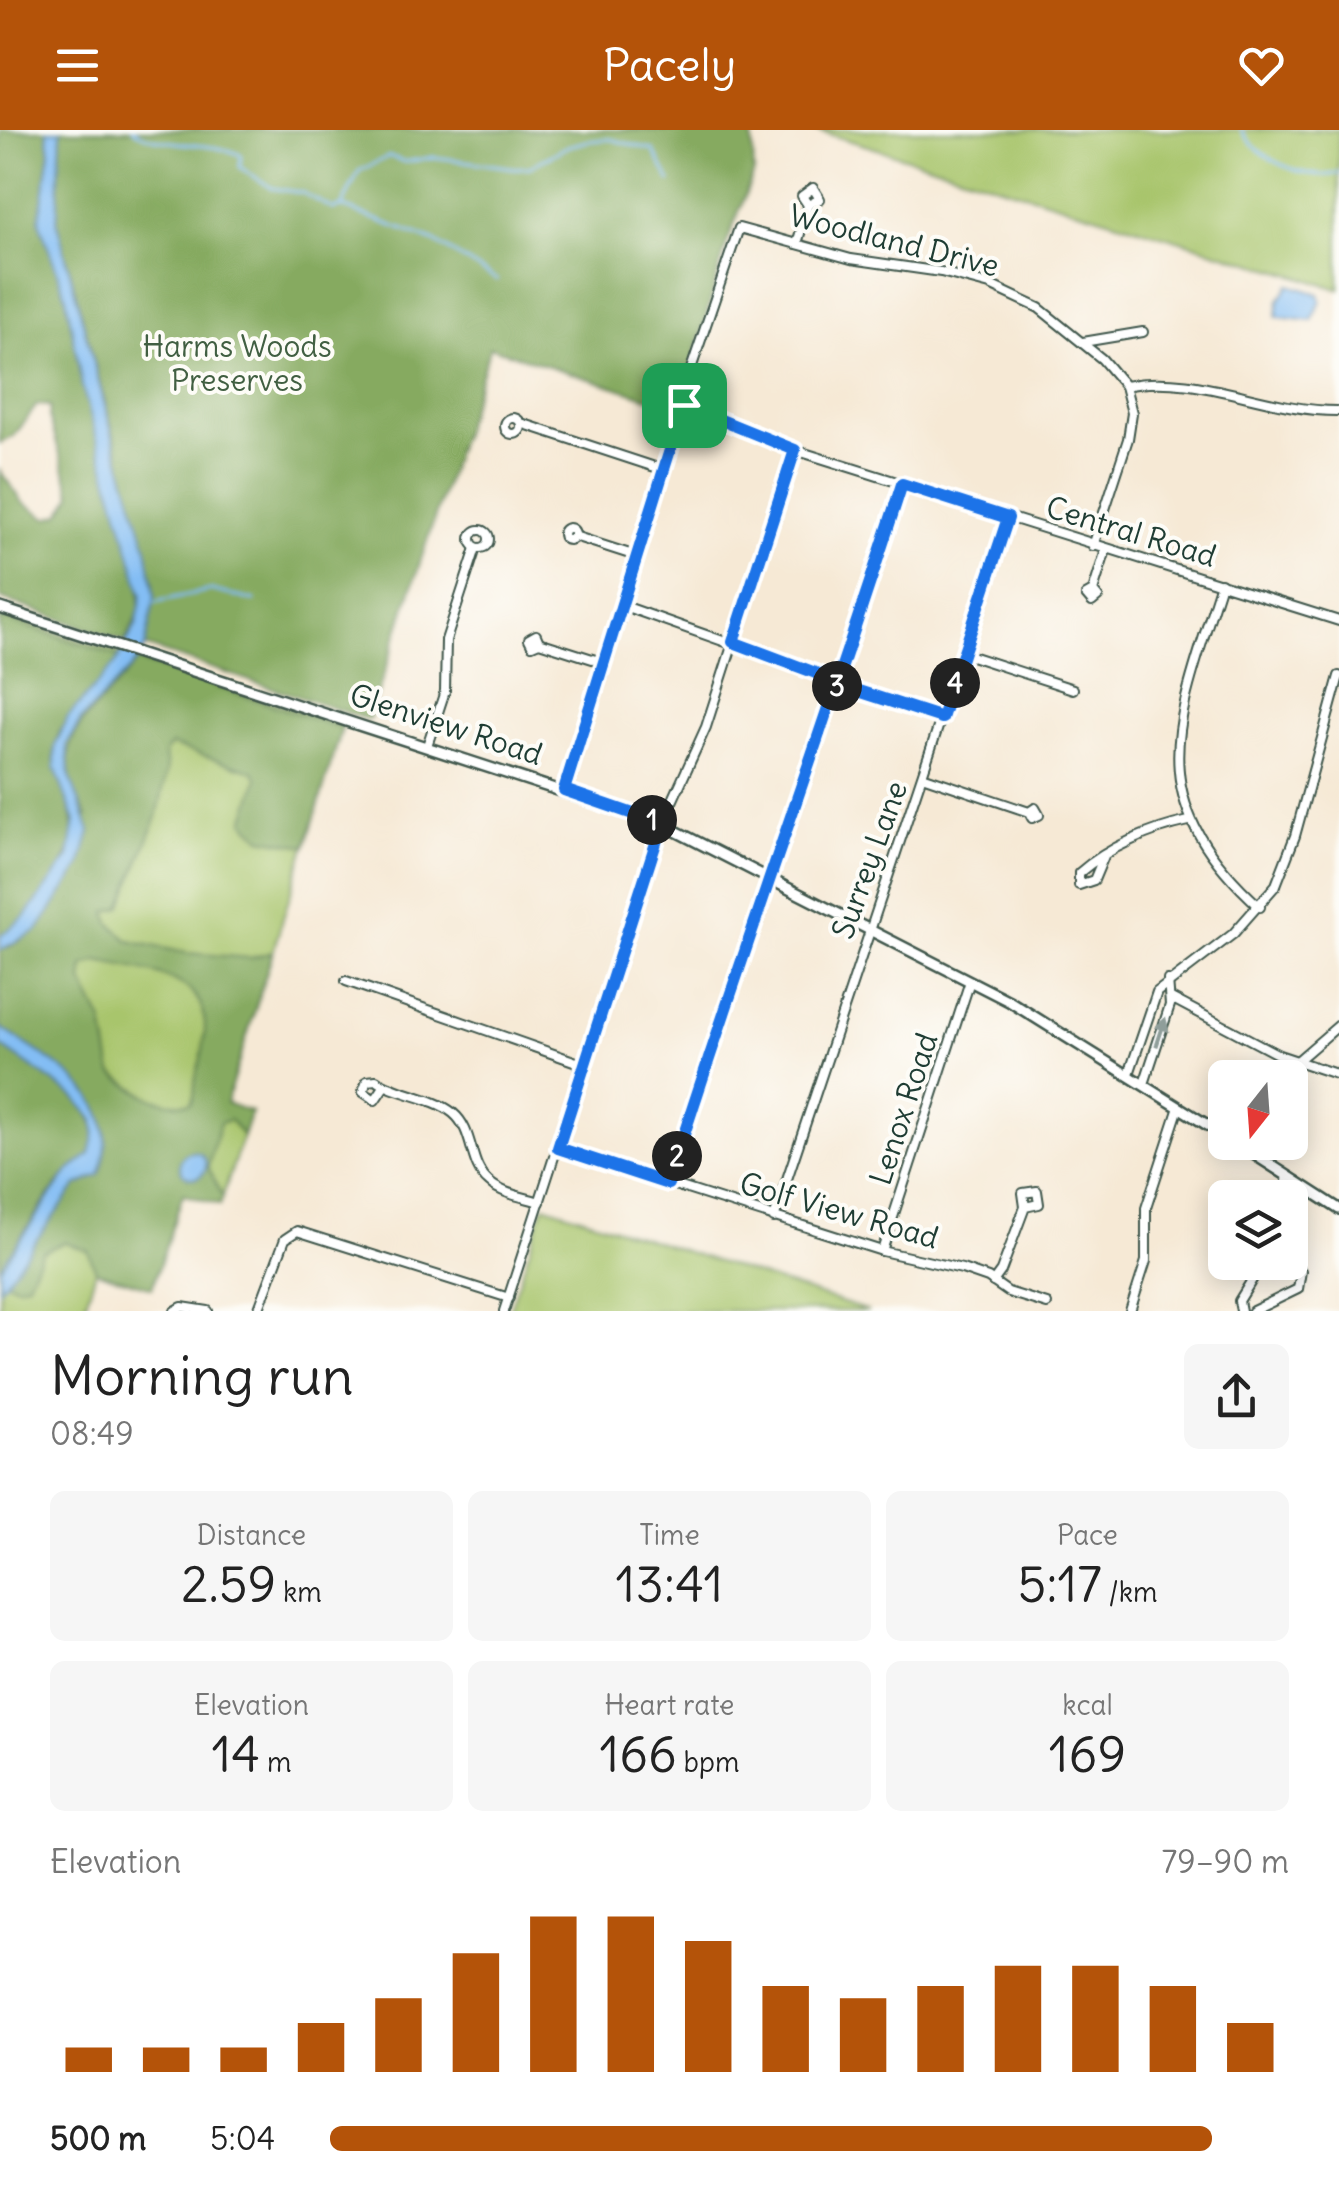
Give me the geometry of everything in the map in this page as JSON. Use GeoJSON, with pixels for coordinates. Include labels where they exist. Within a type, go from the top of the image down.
{"type":"FeatureCollection","features":[{"type":"Feature","properties":{"kind":"main road","name":"Glenview Road"},"geometry":{"type":"LineString","coordinates":[[0,608],[662,824],[970,980],[1208,1125]]}},
{"type":"Feature","properties":{"kind":"main road"},"geometry":{"type":"LineString","coordinates":[[1263,1160],[1339,1209]]}},
{"type":"Feature","properties":{"kind":"street"},"geometry":{"type":"LineString","coordinates":[[797,244],[808,205]]}},
{"type":"Feature","properties":{"kind":"street","name":"Woodland Drive"},"geometry":{"type":"LineString","coordinates":[[684,405],[690,372],[739,228],[990,284],[1039,308],[1083,342],[1125,386]]}},
{"type":"Feature","properties":{"kind":"street"},"geometry":{"type":"LineString","coordinates":[[1083,342],[1143,332]]}},
{"type":"Feature","properties":{"kind":"street"},"geometry":{"type":"LineString","coordinates":[[1094,546],[1128,439],[1132,414],[1125,386],[1188,385],[1297,409],[1339,411]]}},
{"type":"Feature","properties":{"kind":"street"},"geometry":{"type":"LineString","coordinates":[[564,790],[684,405]]}},
{"type":"Feature","properties":{"kind":"street","name":"Central Road"},"geometry":{"type":"LineString","coordinates":[[684,405],[795,450],[1339,621]]}},
{"type":"Feature","properties":{"kind":"street"},"geometry":{"type":"LineString","coordinates":[[521,423],[664,470]]}},
{"type":"Feature","properties":{"kind":"street"},"geometry":{"type":"LineString","coordinates":[[504,1311],[662,824],[706,727],[795,450]]}},
{"type":"Feature","properties":{"kind":"street"},"geometry":{"type":"LineString","coordinates":[[668,1184],[768,876],[801,796],[902,484]]}},
{"type":"Feature","properties":{"kind":"street","name":"Surrey Lane"},"geometry":{"type":"LineString","coordinates":[[774,1218],[1008,518]]}},
{"type":"Feature","properties":{"kind":"street"},"geometry":{"type":"LineString","coordinates":[[574,536],[636,556]]}},
{"type":"Feature","properties":{"kind":"street"},"geometry":{"type":"LineString","coordinates":[[427,746],[445,690],[446,640],[476,548]]}},
{"type":"Feature","properties":{"kind":"street"},"geometry":{"type":"LineString","coordinates":[[1093,590],[1106,550]]}},
{"type":"Feature","properties":{"kind":"street"},"geometry":{"type":"LineString","coordinates":[[1221,583],[1180,718],[1179,775],[1189,821],[1224,872],[1260,907]]}},
{"type":"Feature","properties":{"kind":"street"},"geometry":{"type":"LineString","coordinates":[[624,606],[942,718]]}},
{"type":"Feature","properties":{"kind":"street"},"geometry":{"type":"LineString","coordinates":[[539,642],[604,663]]}},
{"type":"Feature","properties":{"kind":"street"},"geometry":{"type":"LineString","coordinates":[[965,654],[1073,688]]}},
{"type":"Feature","properties":{"kind":"street"},"geometry":{"type":"LineString","coordinates":[[1128,1074],[1152,999],[1168,980],[1222,943],[1260,907],[1288,858],[1339,676]]}},
{"type":"Feature","properties":{"kind":"street"},"geometry":{"type":"LineString","coordinates":[[924,777],[1029,812]]}},
{"type":"Feature","properties":{"kind":"street"},"geometry":{"type":"LineString","coordinates":[[1104,856],[1154,830],[1189,821]]}},
{"type":"Feature","properties":{"kind":"street","name":"Lenox Road"},"geometry":{"type":"LineString","coordinates":[[882,1251],[970,980]]}},
{"type":"Feature","properties":{"kind":"street"},"geometry":{"type":"LineString","coordinates":[[1144,1084],[1171,998],[1168,980]]}},
{"type":"Feature","properties":{"kind":"street"},"geometry":{"type":"LineString","coordinates":[[346,981],[585,1065]]}},
{"type":"Feature","properties":{"kind":"street"},"geometry":{"type":"LineString","coordinates":[[1171,998],[1292,1060]]}},
{"type":"Feature","properties":{"kind":"street"},"geometry":{"type":"LineString","coordinates":[[1298,1060],[1339,1025]]}},
{"type":"Feature","properties":{"kind":"street"},"geometry":{"type":"LineString","coordinates":[[1308,1066],[1339,1075]]}},
{"type":"Feature","properties":{"kind":"street"},"geometry":{"type":"LineString","coordinates":[[383,1088],[454,1114],[490,1183],[540,1202]]}},
{"type":"Feature","properties":{"kind":"street"},"geometry":{"type":"LineString","coordinates":[[1130,1311],[1146,1261],[1146,1208],[1179,1107]]}},
{"type":"Feature","properties":{"kind":"street","name":"Golf View Road"},"geometry":{"type":"LineString","coordinates":[[558,1148],[882,1251],[948,1265],[1015,1295],[1047,1304]]}},
{"type":"Feature","properties":{"kind":"street"},"geometry":{"type":"LineString","coordinates":[[1287,1180],[1288,1176]]}},
{"type":"Feature","properties":{"kind":"street"},"geometry":{"type":"LineString","coordinates":[[993,1282],[1002,1271],[1025,1206]]}},
{"type":"Feature","properties":{"kind":"street"},"geometry":{"type":"LineString","coordinates":[[258,1311],[284,1238],[296,1231],[508,1298]]}},
{"type":"Feature","properties":{"kind":"street"},"geometry":{"type":"LineString","coordinates":[[1241,1311],[1239,1301],[1252,1280]]}},
{"type":"Feature","properties":{"kind":"street"},"geometry":{"type":"LineString","coordinates":[[1253,1311],[1298,1289],[1299,1280]]}},
{"type":"Feature","properties":{"kind":"street"},"geometry":{"type":"LineString","coordinates":[[174,1311],[195,1307],[208,1311]]}},
{"type":"Feature","properties":{"kind":"green space"},"geometry":{"type":"Polygon","coordinates":[[[0,130],[47,130],[50,152],[41,215],[66,297],[82,386],[140,576],[140,610],[125,642],[0,598],[0,471],[23,502],[47,518],[60,514],[72,495],[49,417],[50,406],[37,405],[14,436],[0,443],[0,130]]]}},
{"type":"Feature","properties":{"kind":"green space","name":"Harms Woods Preserves"},"geometry":{"type":"Polygon","coordinates":[[[61,130],[752,130],[754,172],[727,243],[680,408],[490,347],[369,720],[144,646],[154,584],[57,223],[61,130]]]}},
{"type":"Feature","properties":{"kind":"green space"},"geometry":{"type":"Polygon","coordinates":[[[815,130],[1339,130],[1339,289],[815,130]]]}},
{"type":"Feature","properties":{"kind":"green space"},"geometry":{"type":"Polygon","coordinates":[[[0,614],[343,724],[226,1103],[251,1112],[220,1205],[183,1194],[152,1288],[96,1271],[83,1311],[0,1311],[0,614]],[[112,1073],[37,1147],[150,1098],[112,1073]]]}},
{"type":"Feature","properties":{"kind":"green space"},"geometry":{"type":"Polygon","coordinates":[[[0,618],[120,657],[75,710],[56,743],[55,762],[72,814],[73,840],[69,851],[29,912],[0,936],[0,618]]]}},
{"type":"Feature","properties":{"kind":"green space"},"geometry":{"type":"Polygon","coordinates":[[[137,661],[342,728],[306,846],[261,838],[244,821],[258,779],[253,771],[171,745],[165,752],[167,771],[157,817],[121,907],[107,912],[110,923],[129,941],[187,953],[250,958],[273,952],[226,1103],[251,1112],[243,1136],[230,1120],[220,1123],[208,1167],[223,1197],[220,1205],[183,1194],[152,1288],[96,1271],[88,1251],[65,1242],[42,1252],[28,1283],[18,1286],[5,1281],[76,1186],[99,1175],[106,1148],[104,1125],[81,1086],[0,1027],[0,950],[20,941],[35,928],[58,895],[87,816],[68,766],[70,747],[89,714],[137,661]],[[97,961],[84,966],[82,981],[103,1022],[112,1073],[148,1097],[191,1103],[204,1041],[204,1018],[198,1000],[170,978],[97,961]]]}},
{"type":"Feature","properties":{"kind":"green space"},"geometry":{"type":"Polygon","coordinates":[[[0,1045],[66,1090],[92,1120],[95,1137],[88,1156],[58,1184],[0,1268],[0,1045]]]}},
{"type":"Feature","properties":{"kind":"green space"},"geometry":{"type":"Polygon","coordinates":[[[544,1205],[868,1311],[509,1311],[544,1205]]]}},
{"type":"Feature","properties":{"kind":"water"},"geometry":{"type":"Polygon","coordinates":[[[47,130],[61,130],[57,223],[114,441],[147,548],[155,596],[145,647],[137,661],[81,720],[67,744],[69,774],[90,831],[80,867],[38,930],[0,950],[0,936],[26,916],[69,857],[75,821],[55,768],[55,746],[68,717],[116,663],[136,625],[142,595],[82,386],[66,297],[39,221],[50,152],[47,130]]]}},
{"type":"Feature","properties":{"kind":"water"},"geometry":{"type":"Polygon","coordinates":[[[1290,285],[1319,294],[1321,301],[1312,321],[1277,317],[1279,300],[1290,285]]]}},
{"type":"Feature","properties":{"kind":"water"},"geometry":{"type":"Polygon","coordinates":[[[0,1027],[81,1086],[96,1104],[104,1125],[106,1148],[99,1175],[76,1186],[0,1289],[0,1268],[68,1172],[90,1154],[95,1132],[94,1120],[75,1097],[0,1045],[0,1027]]]}},
{"type":"Feature","properties":{"kind":"water"},"geometry":{"type":"Polygon","coordinates":[[[193,1152],[202,1156],[206,1165],[202,1174],[193,1178],[184,1174],[180,1165],[184,1156],[193,1152]]]}},
{"type":"Feature","properties":{"kind":"waterway"},"geometry":{"type":"LineString","coordinates":[[133,130],[159,140],[214,147],[241,155],[240,167],[272,188],[303,193],[333,209],[342,206],[359,171],[389,156],[405,162],[434,157],[530,167],[568,146],[610,139],[653,150],[670,181]]}},
{"type":"Feature","properties":{"kind":"waterway"},"geometry":{"type":"LineString","coordinates":[[1241,130],[1259,150],[1284,166],[1313,174],[1339,173]]}},
{"type":"Feature","properties":{"kind":"waterway"},"geometry":{"type":"LineString","coordinates":[[343,207],[433,241],[497,280]]}},
{"type":"Feature","properties":{"kind":"waterway"},"geometry":{"type":"LineString","coordinates":[[155,602],[211,590],[255,601]]}},
{"type":"Feature","properties":{"kind":"route"},"geometry":{"type":"LineString","coordinates":[[684,405],[564,790],[662,824],[558,1148],[668,1184],[763,890],[807,780],[838,682],[902,484],[1008,518],[942,718],[849,688],[838,682],[829,678],[733,642],[795,450],[710,412],[684,405]]}}]}
